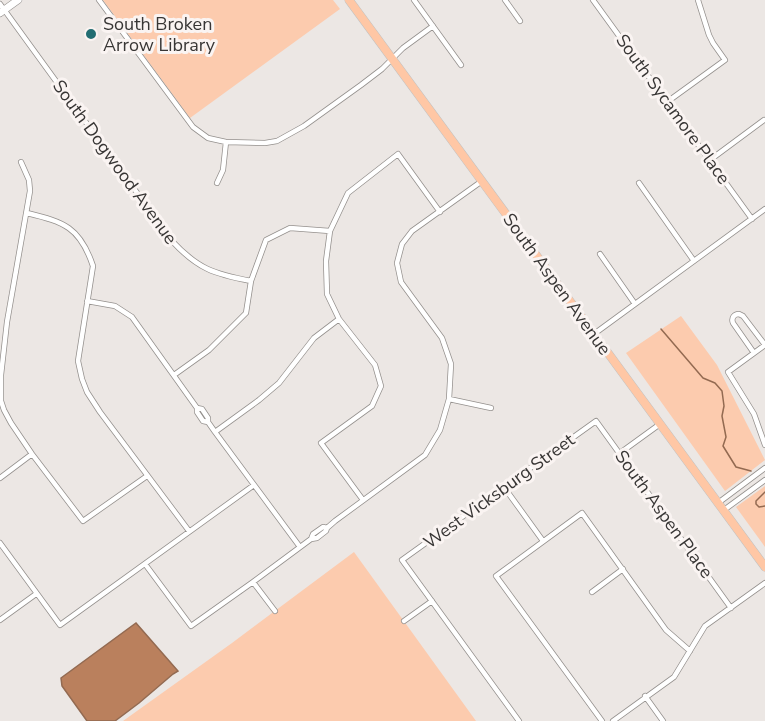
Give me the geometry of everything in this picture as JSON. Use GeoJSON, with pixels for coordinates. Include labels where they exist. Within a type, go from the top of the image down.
{"type":"FeatureCollection","features":[{"type":"Feature","properties":{"kind":"main road","name":"South Aspen Avenue"},"geometry":{"type":"LineString","coordinates":[[349,0],[765,567]]}},
{"type":"Feature","properties":{"kind":"street"},"geometry":{"type":"LineString","coordinates":[[1,9],[18,0]]}},
{"type":"Feature","properties":{"kind":"street"},"geometry":{"type":"LineString","coordinates":[[99,0],[186,119],[208,138],[225,142],[277,141],[304,126],[380,71],[403,48],[433,26]]}},
{"type":"Feature","properties":{"kind":"street"},"geometry":{"type":"LineString","coordinates":[[414,0],[462,64]]}},
{"type":"Feature","properties":{"kind":"street"},"geometry":{"type":"LineString","coordinates":[[505,0],[520,21]]}},
{"type":"Feature","properties":{"kind":"street","name":"South Sycamore Place"},"geometry":{"type":"LineString","coordinates":[[593,0],[752,219]]}},
{"type":"Feature","properties":{"kind":"street"},"geometry":{"type":"LineString","coordinates":[[667,102],[725,60],[713,44],[698,0]]}},
{"type":"Feature","properties":{"kind":"street","name":"South Dogwood Avenue"},"geometry":{"type":"LineString","coordinates":[[1,9],[176,246],[189,259],[210,272],[251,281]]}},
{"type":"Feature","properties":{"kind":"street"},"geometry":{"type":"LineString","coordinates":[[710,160],[764,120]]}},
{"type":"Feature","properties":{"kind":"street"},"geometry":{"type":"LineString","coordinates":[[217,183],[223,170],[225,142]]}},
{"type":"Feature","properties":{"kind":"street"},"geometry":{"type":"LineString","coordinates":[[363,500],[321,443],[372,406],[381,386],[375,365],[339,319],[327,294],[326,261],[330,231],[348,193],[398,154],[440,212]]}},
{"type":"Feature","properties":{"kind":"street"},"geometry":{"type":"LineString","coordinates":[[21,162],[29,180],[30,191],[7,322],[0,401],[11,423],[32,454],[83,521],[147,476]]}},
{"type":"Feature","properties":{"kind":"street"},"geometry":{"type":"LineString","coordinates":[[145,564],[191,626],[254,582],[311,539],[313,534],[323,527],[327,528],[425,455],[440,430],[449,399],[451,364],[442,338],[401,282],[397,263],[402,244],[412,231],[482,182]]}},
{"type":"Feature","properties":{"kind":"street"},"geometry":{"type":"LineString","coordinates":[[639,183],[694,261]]}},
{"type":"Feature","properties":{"kind":"street"},"geometry":{"type":"LineString","coordinates":[[594,334],[765,209]]}},
{"type":"Feature","properties":{"kind":"street"},"geometry":{"type":"LineString","coordinates":[[27,213],[50,218],[66,225],[78,235],[88,252],[93,266],[78,361],[82,379],[87,392],[100,412],[189,531]]}},
{"type":"Feature","properties":{"kind":"street"},"geometry":{"type":"LineString","coordinates":[[174,375],[209,350],[246,313],[251,281],[266,240],[290,228],[330,231]]}},
{"type":"Feature","properties":{"kind":"street"},"geometry":{"type":"LineString","coordinates":[[600,254],[635,304]]}},
{"type":"Feature","properties":{"kind":"street"},"geometry":{"type":"LineString","coordinates":[[87,301],[115,306],[132,317],[197,408],[202,409],[215,432],[300,547]]}},
{"type":"Feature","properties":{"kind":"street"},"geometry":{"type":"LineString","coordinates":[[754,353],[733,323],[732,319],[735,315],[743,316],[765,345],[728,372],[754,414],[765,445]]}},
{"type":"Feature","properties":{"kind":"street"},"geometry":{"type":"LineString","coordinates":[[215,432],[279,383],[314,338],[339,319]]}},
{"type":"Feature","properties":{"kind":"street"},"geometry":{"type":"LineString","coordinates":[[0,321],[7,322]]}},
{"type":"Feature","properties":{"kind":"street"},"geometry":{"type":"LineString","coordinates":[[449,399],[491,408]]}},
{"type":"Feature","properties":{"kind":"street","name":"South Aspen Place"},"geometry":{"type":"LineString","coordinates":[[596,421],[731,608]]}},
{"type":"Feature","properties":{"kind":"street","name":"West Vicksburg Street"},"geometry":{"type":"LineString","coordinates":[[432,601],[402,560],[596,421]]}},
{"type":"Feature","properties":{"kind":"street"},"geometry":{"type":"LineString","coordinates":[[620,453],[660,424]]}},
{"type":"Feature","properties":{"kind":"street"},"geometry":{"type":"LineString","coordinates":[[0,478],[32,454]]}},
{"type":"Feature","properties":{"kind":"street"},"geometry":{"type":"LineString","coordinates":[[718,503],[765,468]]}},
{"type":"Feature","properties":{"kind":"street"},"geometry":{"type":"LineString","coordinates":[[723,510],[765,480]]}},
{"type":"Feature","properties":{"kind":"street"},"geometry":{"type":"LineString","coordinates":[[0,543],[60,626],[254,486]]}},
{"type":"Feature","properties":{"kind":"street"},"geometry":{"type":"LineString","coordinates":[[504,487],[543,541]]}},
{"type":"Feature","properties":{"kind":"street"},"geometry":{"type":"LineString","coordinates":[[602,721],[496,576],[582,513],[666,630],[690,651]]}},
{"type":"Feature","properties":{"kind":"street"},"geometry":{"type":"LineString","coordinates":[[592,591],[623,569]]}},
{"type":"Feature","properties":{"kind":"street"},"geometry":{"type":"LineString","coordinates":[[254,582],[275,611]]}},
{"type":"Feature","properties":{"kind":"street"},"geometry":{"type":"LineString","coordinates":[[612,721],[674,677],[705,626],[765,583]]}},
{"type":"Feature","properties":{"kind":"street"},"geometry":{"type":"LineString","coordinates":[[0,620],[36,594]]}},
{"type":"Feature","properties":{"kind":"street"},"geometry":{"type":"LineString","coordinates":[[404,621],[432,601],[519,721]]}},
{"type":"Feature","properties":{"kind":"street"},"geometry":{"type":"LineString","coordinates":[[645,696],[663,721]]}},
{"type":"Feature","properties":{"kind":"shaded area"},"geometry":{"type":"Polygon","coordinates":[[[103,0],[333,0],[340,9],[190,118],[103,0]]]}},
{"type":"Feature","properties":{"kind":"shaded area"},"geometry":{"type":"Polygon","coordinates":[[[681,316],[717,365],[765,460],[725,491],[626,353],[681,316]]]}},
{"type":"Feature","properties":{"kind":"shaded area"},"geometry":{"type":"Polygon","coordinates":[[[765,486],[765,547],[736,507],[765,486]]]}},
{"type":"Feature","properties":{"kind":"shaded area"},"geometry":{"type":"Polygon","coordinates":[[[354,552],[476,721],[123,721],[232,643],[354,552]]]}},
{"type":"Feature","properties":{"kind":"shaded area"},"geometry":{"type":"Polygon","coordinates":[[[136,623],[178,671],[115,721],[87,721],[62,686],[61,678],[136,623]]]}},
{"type":"Feature","properties":{"kind":"waterway"},"geometry":{"type":"LineString","coordinates":[[661,329],[703,378],[715,383],[722,391],[724,406],[722,416],[726,437],[723,446],[736,467],[751,471]]}},
{"type":"Feature","properties":{"kind":"waterway"},"geometry":{"type":"LineString","coordinates":[[765,492],[756,501],[759,507],[765,506]]}},
{"type":"Feature","properties":{"kind":"place","name":"South Broken Arrow Library"},"geometry":{"type":"Point","coordinates":[91,34]}}]}
